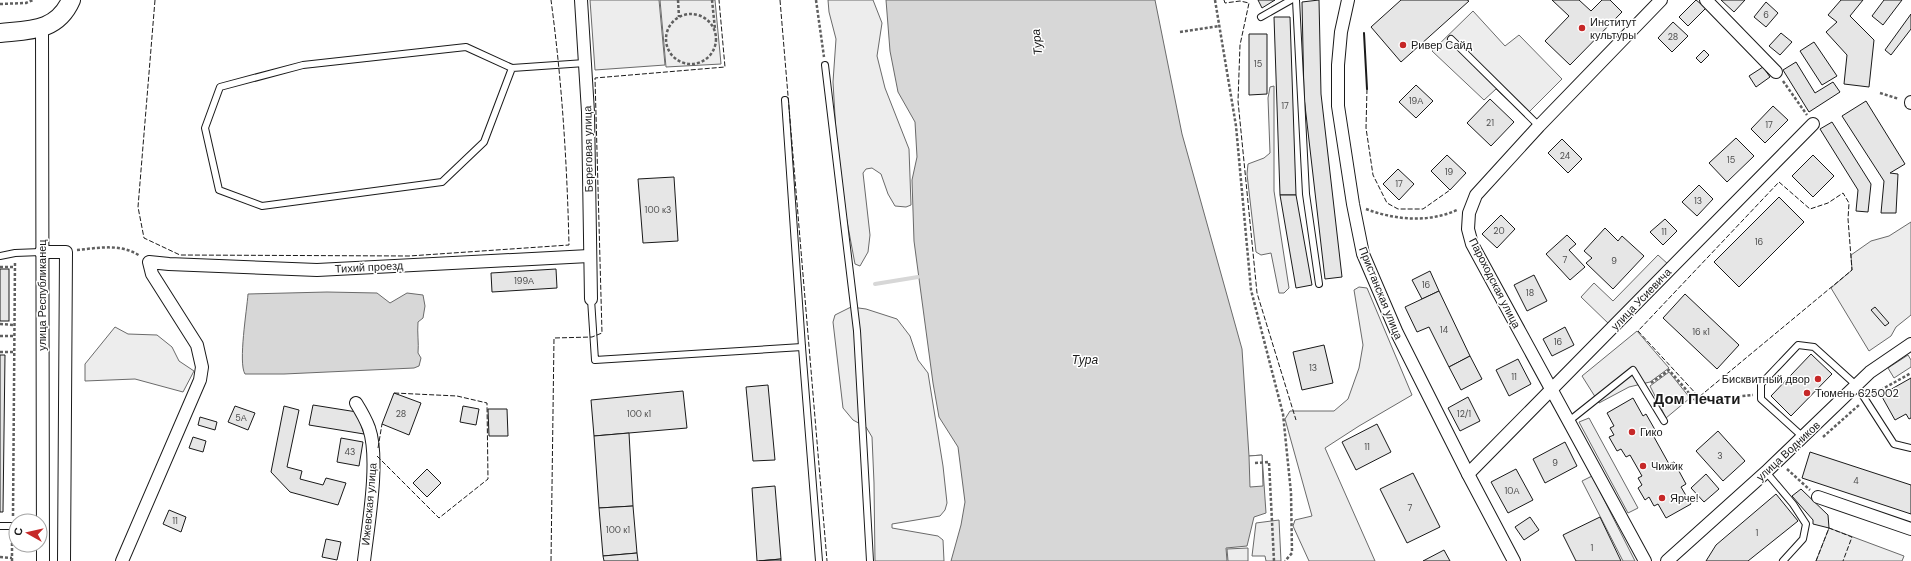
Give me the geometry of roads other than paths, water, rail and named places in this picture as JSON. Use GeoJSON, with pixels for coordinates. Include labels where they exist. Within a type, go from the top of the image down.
{"type":"FeatureCollection","features":[{"type":"Feature","properties":{"kind":"street"},"geometry":{"type":"LineString","coordinates":[[0,33],[42,28],[57,19],[68,6],[70,0]]}},
{"type":"Feature","properties":{"kind":"street","name":"Береговая улица"},"geometry":{"type":"LineString","coordinates":[[581,0],[588,112],[589,256],[591,299]]}},
{"type":"Feature","properties":{"kind":"street","name":"Пристанская улица"},"geometry":{"type":"LineString","coordinates":[[1348,0],[1341,32],[1338,65],[1338,106],[1353,204],[1363,254],[1397,333],[1468,474],[1514,561]]}},
{"type":"Feature","properties":{"kind":"street","name":"Пароходская улица"},"geometry":{"type":"LineString","coordinates":[[1645,561],[1472,244],[1468,229],[1469,213],[1472,202],[1486,183],[1661,0]]}},
{"type":"Feature","properties":{"kind":"street"},"geometry":{"type":"LineString","coordinates":[[1706,0],[1776,72]]}},
{"type":"Feature","properties":{"kind":"street","name":"улица Республиканец"},"geometry":{"type":"LineString","coordinates":[[41,513],[42,28]]}},
{"type":"Feature","properties":{"kind":"street","name":"улица Усиевича"},"geometry":{"type":"LineString","coordinates":[[1468,474],[1813,124]]}},
{"type":"Feature","properties":{"kind":"street"},"geometry":{"type":"LineString","coordinates":[[41,252],[66,252],[64,561]]}},
{"type":"Feature","properties":{"kind":"street","name":"Тихий проезд"},"geometry":{"type":"LineString","coordinates":[[122,561],[200,380],[202,367],[197,344],[152,274],[149,262],[317,270],[589,256]]}},
{"type":"Feature","properties":{"kind":"street","name":"улица Водников"},"geometry":{"type":"LineString","coordinates":[[1667,561],[1766,472],[1870,372],[1911,344]]}},
{"type":"Feature","properties":{"kind":"street","name":"Ижевская улица"},"geometry":{"type":"LineString","coordinates":[[356,403],[369,429],[373,451],[373,476],[364,561]]}},
{"type":"Feature","properties":{"kind":"street"},"geometry":{"type":"LineString","coordinates":[[1818,497],[1911,528]]}},
{"type":"Feature","properties":{"kind":"lane"},"geometry":{"type":"LineString","coordinates":[[1261,16],[1291,0]]}},
{"type":"Feature","properties":{"kind":"lane"},"geometry":{"type":"LineString","coordinates":[[1296,0],[1306,194],[1319,284]]}},
{"type":"Feature","properties":{"kind":"lane"},"geometry":{"type":"LineString","coordinates":[[1451,39],[1539,126]]}},
{"type":"Feature","properties":{"kind":"lane"},"geometry":{"type":"LineString","coordinates":[[512,68],[484,142],[442,182],[262,206],[220,190],[205,128],[220,87],[303,65],[466,47],[512,68],[585,63]]}},
{"type":"Feature","properties":{"kind":"lane"},"geometry":{"type":"LineString","coordinates":[[825,65],[857,330],[870,561]]}},
{"type":"Feature","properties":{"kind":"lane"},"geometry":{"type":"LineString","coordinates":[[785,100],[802,347],[819,561]]}},
{"type":"Feature","properties":{"kind":"lane"},"geometry":{"type":"LineString","coordinates":[[0,256],[15,253],[41,252]]}},
{"type":"Feature","properties":{"kind":"lane"},"geometry":{"type":"LineString","coordinates":[[591,299],[595,360],[802,347]]}},
{"type":"Feature","properties":{"kind":"lane"},"geometry":{"type":"LineString","coordinates":[[1803,437],[1761,399],[1761,384],[1798,345],[1814,347],[1856,385],[1894,444],[1911,448]]}},
{"type":"Feature","properties":{"kind":"lane"},"geometry":{"type":"LineString","coordinates":[[1569,421],[1633,370],[1664,421]]}},
{"type":"Feature","properties":{"kind":"lane"},"geometry":{"type":"LineString","coordinates":[[1766,472],[1806,524],[1803,540],[1783,561]]}},
{"type":"Feature","properties":{"kind":"water","name":"Тура"},"geometry":{"type":"Polygon","coordinates":[[[886,0],[1155,0],[1182,134],[1242,349],[1249,456],[1262,455],[1266,513],[1254,517],[1247,546],[1226,548],[1227,561],[951,561],[961,525],[965,502],[958,447],[939,417],[933,383],[914,241],[912,180],[917,157],[915,122],[898,92],[890,51],[886,0]]]}},
{"type":"Feature","properties":{"kind":"water"},"geometry":{"type":"Polygon","coordinates":[[[327,292],[377,293],[390,303],[407,293],[423,295],[425,306],[423,318],[418,322],[418,353],[421,358],[419,366],[414,368],[284,374],[245,374],[242,359],[248,294],[327,292]]]}},
{"type":"Feature","properties":{"kind":"waterway"},"geometry":{"type":"LineString","coordinates":[[875,284],[918,277]]}},
{"type":"Feature","properties":{"kind":"place","name":"Институт культуры"},"geometry":{"type":"Point","coordinates":[1582,28]}},
{"type":"Feature","properties":{"kind":"place","name":"Ривер Сайд"},"geometry":{"type":"Point","coordinates":[1403,45]}},
{"type":"Feature","properties":{"kind":"place","name":"Бисквитный двор"},"geometry":{"type":"Point","coordinates":[1818,379]}},
{"type":"Feature","properties":{"kind":"place","name":"Тюмень 625002"},"geometry":{"type":"Point","coordinates":[1807,393]}},
{"type":"Feature","properties":{"kind":"place","name":"Гико"},"geometry":{"type":"Point","coordinates":[1632,432]}},
{"type":"Feature","properties":{"kind":"place","name":"Чижик"},"geometry":{"type":"Point","coordinates":[1643,466]}},
{"type":"Feature","properties":{"kind":"place","name":"Ярче!"},"geometry":{"type":"Point","coordinates":[1662,498]}},
{"type":"Feature","properties":{"kind":"district","name":"Дом Печати"},"geometry":{"type":"Point","coordinates":[1697,399]}}]}
